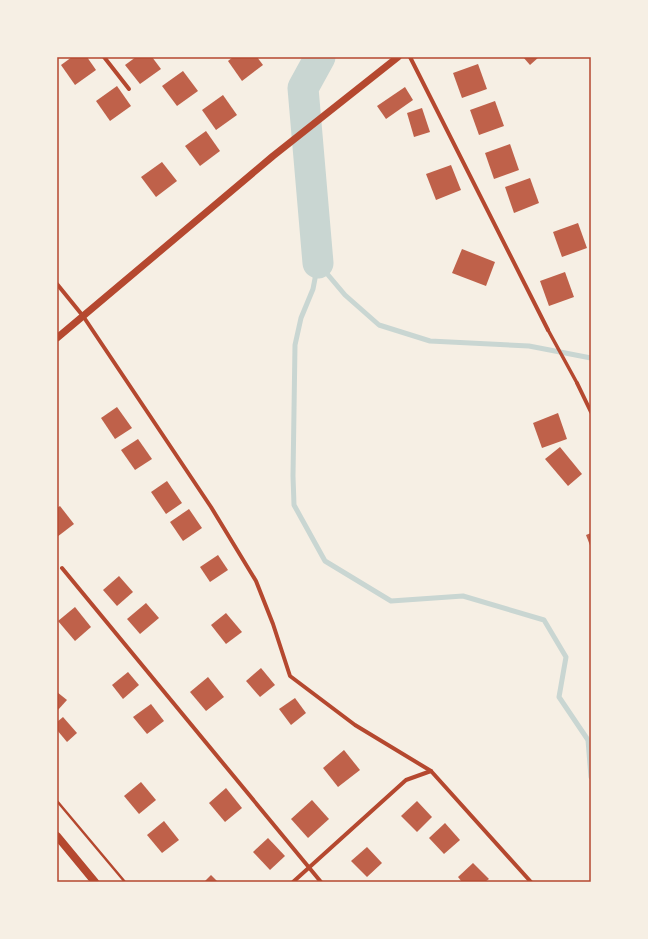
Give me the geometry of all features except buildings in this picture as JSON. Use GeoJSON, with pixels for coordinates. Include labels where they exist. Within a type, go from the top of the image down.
{"type":"FeatureCollection","features":[{"type":"Feature","properties":{"kind":"main road"},"geometry":{"type":"LineString","coordinates":[[57,836],[95,882]]}},
{"type":"Feature","properties":{"kind":"street"},"geometry":{"type":"LineString","coordinates":[[104,57],[129,89]]}},
{"type":"Feature","properties":{"kind":"street"},"geometry":{"type":"LineString","coordinates":[[57,338],[273,156],[398,57]]}},
{"type":"Feature","properties":{"kind":"street"},"geometry":{"type":"LineString","coordinates":[[410,57],[591,412]]}},
{"type":"Feature","properties":{"kind":"street"},"geometry":{"type":"LineString","coordinates":[[57,284],[83,316],[210,506],[256,581],[273,624],[290,676],[355,725],[430,771],[530,882]]}},
{"type":"Feature","properties":{"kind":"street"},"geometry":{"type":"LineString","coordinates":[[62,568],[321,882]]}},
{"type":"Feature","properties":{"kind":"street"},"geometry":{"type":"LineString","coordinates":[[293,882],[406,780],[430,771]]}},
{"type":"Feature","properties":{"kind":"path"},"geometry":{"type":"LineString","coordinates":[[57,801],[125,882]]}},
{"type":"Feature","properties":{"kind":"waterway"},"geometry":{"type":"LineString","coordinates":[[318,263],[303,88],[320,57]]}},
{"type":"Feature","properties":{"kind":"waterway"},"geometry":{"type":"LineString","coordinates":[[318,263],[313,289],[301,318],[295,345],[294,505],[325,561],[391,601],[463,596],[544,620],[566,657],[559,697],[588,740],[591,777]]}},
{"type":"Feature","properties":{"kind":"waterway"},"geometry":{"type":"LineString","coordinates":[[318,263],[345,295],[379,325],[430,341],[529,346],[591,358]]}}]}
